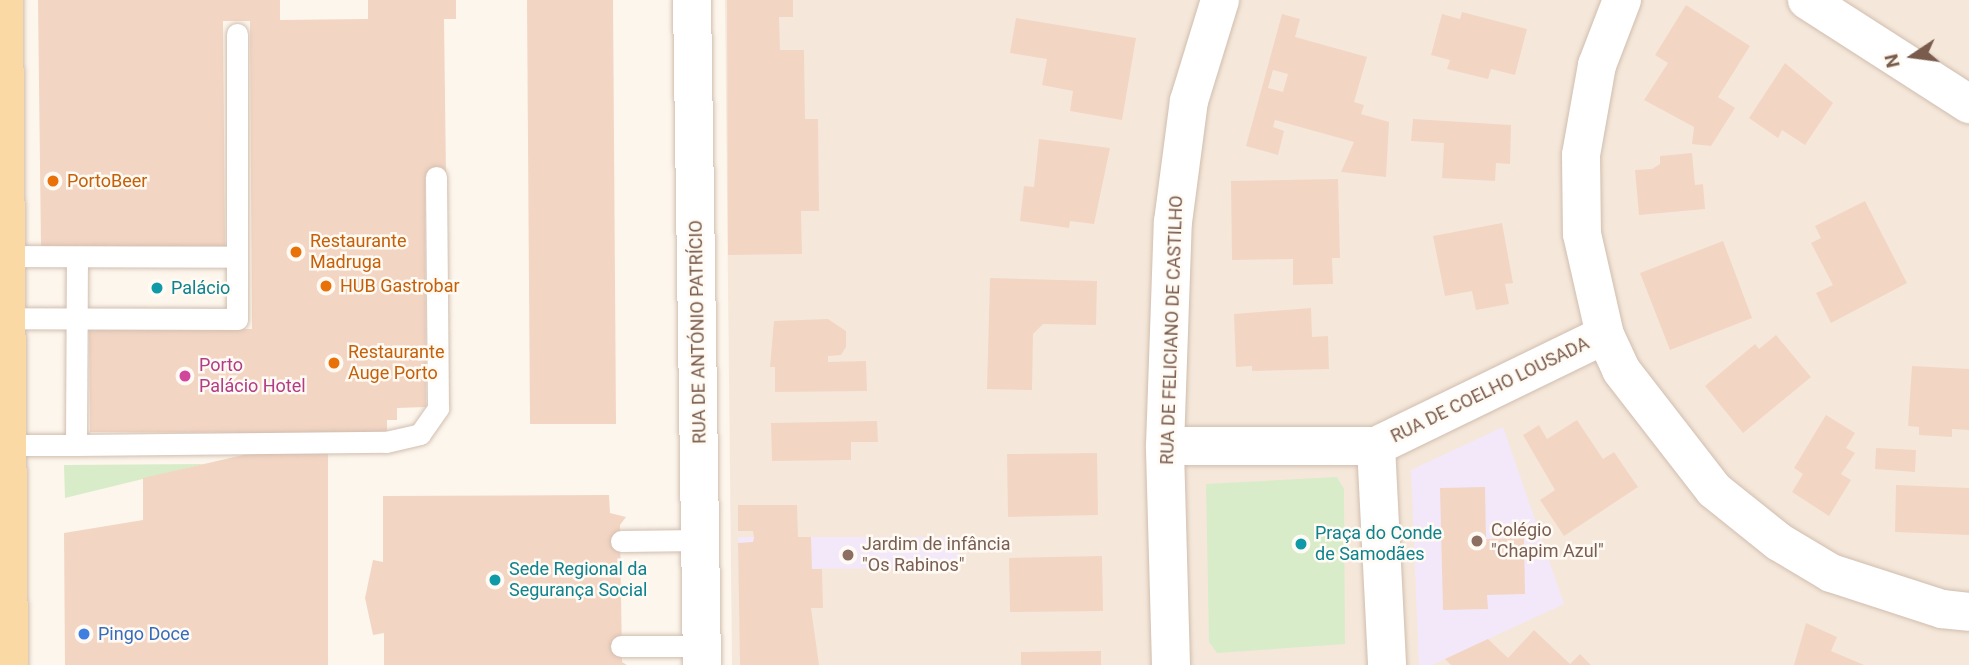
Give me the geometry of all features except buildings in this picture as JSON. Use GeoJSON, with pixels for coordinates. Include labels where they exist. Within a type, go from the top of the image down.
{"type":"FeatureCollection","features":[{"type":"Feature","properties":{"kind":"main road"},"geometry":{"type":"LineString","coordinates":[[4,0],[2,129],[7,318],[9,665]]}},
{"type":"Feature","properties":{"kind":"street","name":"RUA DE ANTÓNIO PATRÍCIO"},"geometry":{"type":"LineString","coordinates":[[692,0],[702,655]]}},
{"type":"Feature","properties":{"kind":"street","name":"RUA DE FELICIANO DE CASTILHO"},"geometry":{"type":"LineString","coordinates":[[1171,665],[1165,446],[1173,222],[1189,101],[1220,0]]}},
{"type":"Feature","properties":{"kind":"street"},"geometry":{"type":"LineString","coordinates":[[1622,0],[1597,65],[1581,155],[1582,234],[1605,335],[1621,370],[1714,489],[1779,542],[1831,573],[1942,609],[1969,612]]}},
{"type":"Feature","properties":{"kind":"street"},"geometry":{"type":"LineString","coordinates":[[1807,0],[1969,104]]}},
{"type":"Feature","properties":{"kind":"street","name":"RUA DE COELHO LOUSADA"},"geometry":{"type":"LineString","coordinates":[[1376,446],[1605,335]]}},
{"type":"Feature","properties":{"kind":"street"},"geometry":{"type":"LineString","coordinates":[[1165,446],[1376,446],[1387,665]]}},
{"type":"Feature","properties":{"kind":"lane"},"geometry":{"type":"LineString","coordinates":[[7,318],[237,319],[237,34]]}},
{"type":"Feature","properties":{"kind":"lane"},"geometry":{"type":"LineString","coordinates":[[7,445],[312,438],[403,440],[433,423],[438,408],[436,177]]}},
{"type":"Feature","properties":{"kind":"lane"},"geometry":{"type":"LineString","coordinates":[[6,256],[237,257]]}},
{"type":"Feature","properties":{"kind":"lane"},"geometry":{"type":"LineString","coordinates":[[76,445],[77,257]]}},
{"type":"Feature","properties":{"kind":"lane"},"geometry":{"type":"LineString","coordinates":[[621,541],[701,540]]}},
{"type":"Feature","properties":{"kind":"lane"},"geometry":{"type":"LineString","coordinates":[[621,646],[702,655]]}},
{"type":"Feature","properties":{"kind":"shaded area"},"geometry":{"type":"Polygon","coordinates":[[[725,0],[1969,0],[1969,665],[732,665],[725,0]]]}},
{"type":"Feature","properties":{"kind":"shaded area","name":"Colégio \"Chapim Azul\""},"geometry":{"type":"Polygon","coordinates":[[[1503,427],[1564,604],[1432,665],[1419,665],[1411,470],[1503,427]]]}},
{"type":"Feature","properties":{"kind":"shaded area","name":"Jardim de infância \"Os Rabinos\""},"geometry":{"type":"Polygon","coordinates":[[[738,537],[957,537],[958,568],[738,569],[738,537]]]}},
{"type":"Feature","properties":{"kind":"green space"},"geometry":{"type":"Polygon","coordinates":[[[204,464],[65,498],[64,465],[204,464]]]}},
{"type":"Feature","properties":{"kind":"green space"},"geometry":{"type":"Polygon","coordinates":[[[1337,477],[1344,489],[1345,644],[1217,653],[1209,642],[1206,484],[1337,477]]]}},
{"type":"Feature","properties":{"kind":"place","name":"PortoBeer"},"geometry":{"type":"Point","coordinates":[53,181]}},
{"type":"Feature","properties":{"kind":"place","name":"Restaurante Madruga"},"geometry":{"type":"Point","coordinates":[296,252]}},
{"type":"Feature","properties":{"kind":"place","name":"HUB Gastrobar"},"geometry":{"type":"Point","coordinates":[326,286]}},
{"type":"Feature","properties":{"kind":"place","name":"Palácio"},"geometry":{"type":"Point","coordinates":[157,288]}},
{"type":"Feature","properties":{"kind":"place","name":"Restaurante Auge Porto"},"geometry":{"type":"Point","coordinates":[334,363]}},
{"type":"Feature","properties":{"kind":"place","name":"Porto Palácio Hotel"},"geometry":{"type":"Point","coordinates":[185,376]}},
{"type":"Feature","properties":{"kind":"place","name":"Colégio \"Chapim Azul\""},"geometry":{"type":"Point","coordinates":[1477,541]}},
{"type":"Feature","properties":{"kind":"place","name":"Praça do Conde de Samodães"},"geometry":{"type":"Point","coordinates":[1301,544]}},
{"type":"Feature","properties":{"kind":"place","name":"Jardim de infância \"Os Rabinos\""},"geometry":{"type":"Point","coordinates":[848,555]}},
{"type":"Feature","properties":{"kind":"place","name":"Sede Regional da Segurança Social"},"geometry":{"type":"Point","coordinates":[495,580]}},
{"type":"Feature","properties":{"kind":"place","name":"Pingo Doce"},"geometry":{"type":"Point","coordinates":[84,634]}}]}
